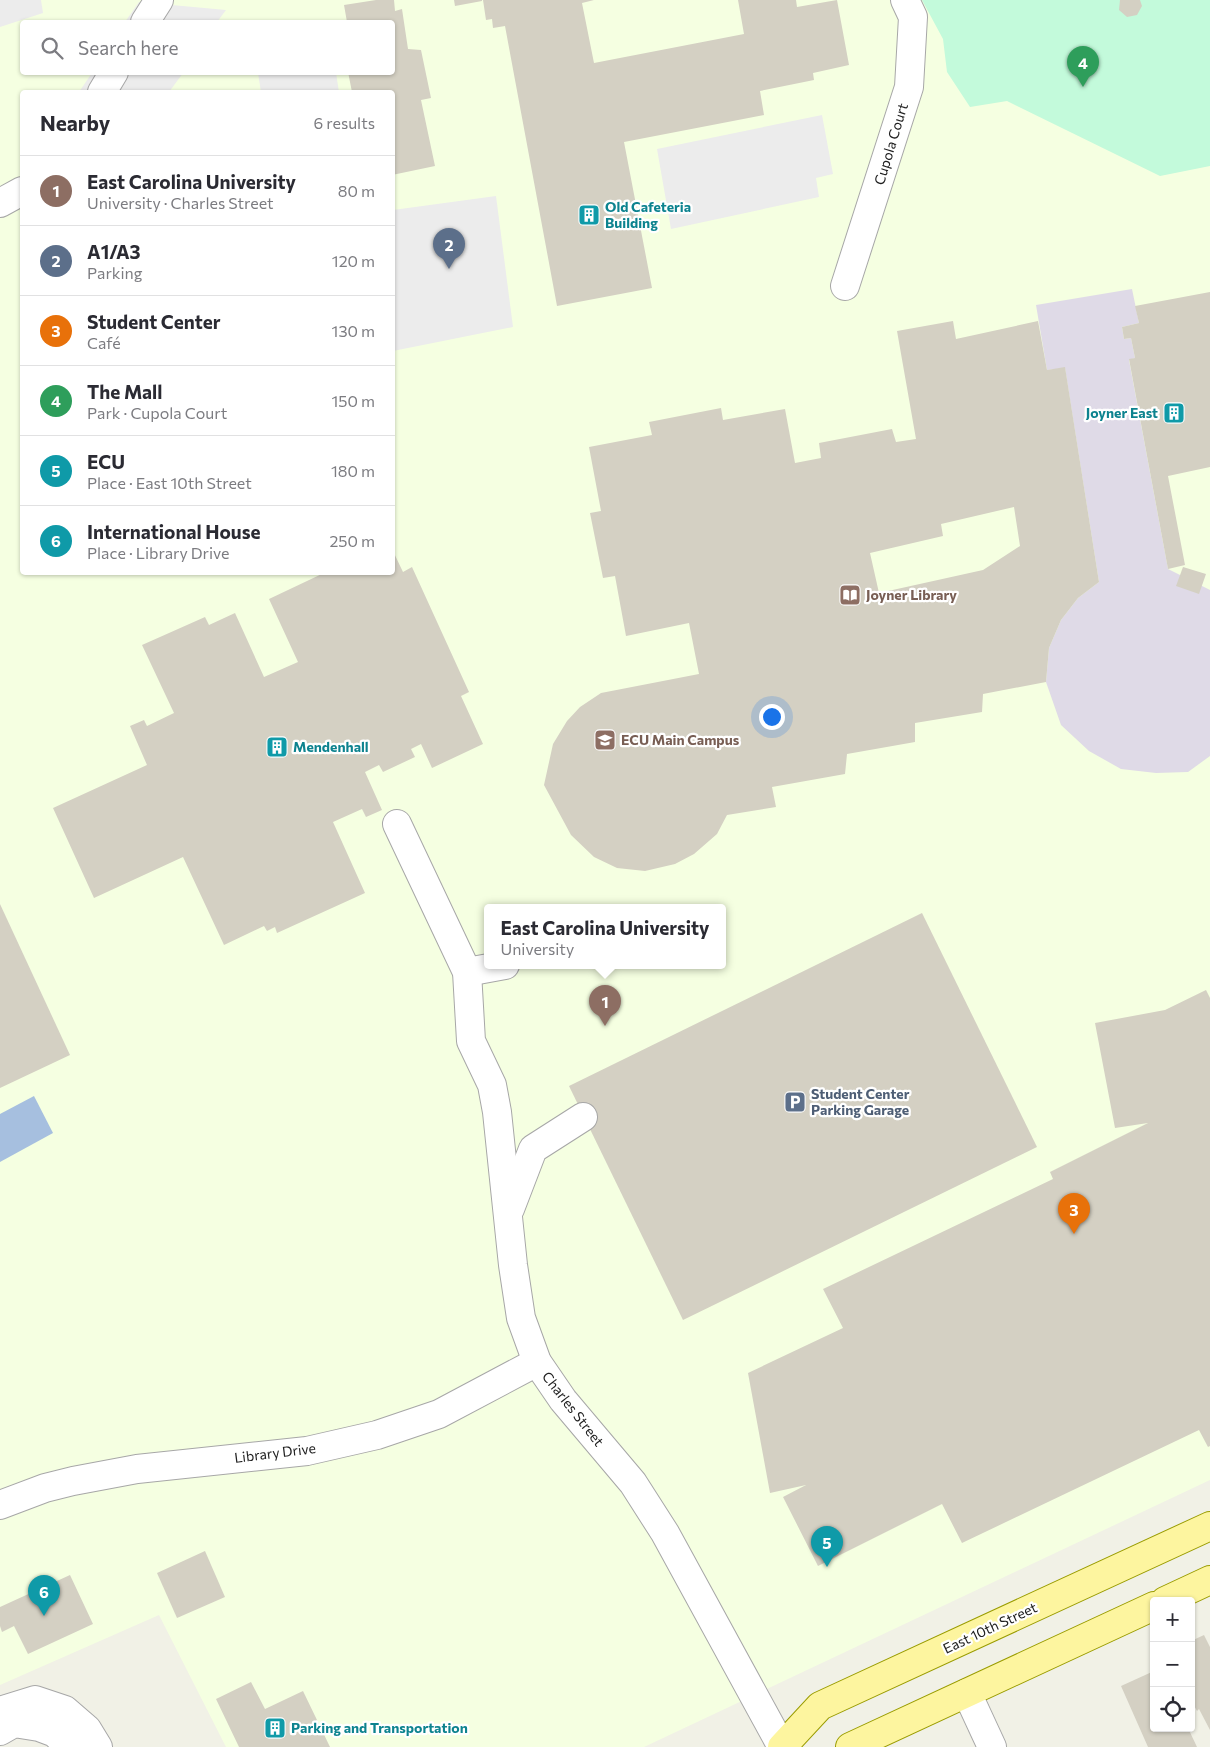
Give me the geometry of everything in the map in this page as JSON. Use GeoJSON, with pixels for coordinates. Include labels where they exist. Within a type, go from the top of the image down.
{"type":"FeatureCollection","features":[{"type":"Feature","properties":{"kind":"main road","name":"East 10th Street"},"geometry":{"type":"LineString","coordinates":[[782,1747],[820,1706],[1210,1526]]}},
{"type":"Feature","properties":{"kind":"main road"},"geometry":{"type":"LineString","coordinates":[[1174,1597],[1210,1580]]}},
{"type":"Feature","properties":{"kind":"main road"},"geometry":{"type":"LineString","coordinates":[[850,1747],[1150,1608]]}},
{"type":"Feature","properties":{"kind":"street"},"geometry":{"type":"LineString","coordinates":[[146,20],[159,0]]}},
{"type":"Feature","properties":{"kind":"street","name":"Cupola Court"},"geometry":{"type":"LineString","coordinates":[[845,286],[909,87],[913,17],[905,0]]}},
{"type":"Feature","properties":{"kind":"street"},"geometry":{"type":"LineString","coordinates":[[103,90],[112,75]]}},
{"type":"Feature","properties":{"kind":"street"},"geometry":{"type":"LineString","coordinates":[[0,203],[20,192]]}},
{"type":"Feature","properties":{"kind":"street"},"geometry":{"type":"LineString","coordinates":[[397,824],[467,972],[484,969]]}},
{"type":"Feature","properties":{"kind":"street","name":"Charles Street"},"geometry":{"type":"LineString","coordinates":[[467,972],[471,1041],[492,1085],[497,1112],[520,1318],[537,1362],[563,1400],[633,1484],[665,1533],[782,1747]]}},
{"type":"Feature","properties":{"kind":"street"},"geometry":{"type":"LineString","coordinates":[[508,1215],[533,1149],[583,1117]]}},
{"type":"Feature","properties":{"kind":"street","name":"Library Drive"},"geometry":{"type":"LineString","coordinates":[[0,1506],[44,1488],[73,1481],[128,1471],[307,1451],[377,1435],[439,1414],[537,1362]]}},
{"type":"Feature","properties":{"kind":"street"},"geometry":{"type":"LineString","coordinates":[[967,1693],[992,1747]]}},
{"type":"Feature","properties":{"kind":"street"},"geometry":{"type":"LineString","coordinates":[[0,1711],[35,1700],[65,1710],[87,1730],[98,1747]]}},
{"type":"Feature","properties":{"kind":"street"},"geometry":{"type":"LineString","coordinates":[[0,1731],[14,1723],[39,1727],[55,1733],[70,1747]]}},
{"type":"Feature","properties":{"kind":"shaded area","name":"ECU Main Campus"},"geometry":{"type":"Polygon","coordinates":[[[0,0],[1210,0],[1210,1480],[644,1747],[226,1747],[159,1615],[0,1685],[0,0]]]}},
{"type":"Feature","properties":{"kind":"shaded area"},"geometry":{"type":"Polygon","coordinates":[[[0,0],[41,0],[43,13],[0,27],[0,0]]]}},
{"type":"Feature","properties":{"kind":"shaded area"},"geometry":{"type":"Polygon","coordinates":[[[922,0],[1210,0],[1210,166],[1160,176],[1007,101],[970,107],[947,72],[943,39],[922,0]]]}},
{"type":"Feature","properties":{"kind":"shaded area"},"geometry":{"type":"Polygon","coordinates":[[[139,2],[226,10],[218,20],[126,20],[139,2]]]}},
{"type":"Feature","properties":{"kind":"shaded area"},"geometry":{"type":"Polygon","coordinates":[[[91,75],[182,75],[170,90],[80,90],[91,75]]]}},
{"type":"Feature","properties":{"kind":"shaded area"},"geometry":{"type":"Polygon","coordinates":[[[258,75],[336,75],[339,90],[261,90],[258,75]]]}},
{"type":"Feature","properties":{"kind":"shaded area"},"geometry":{"type":"Polygon","coordinates":[[[822,115],[833,174],[816,178],[819,197],[671,229],[657,149],[822,115]]]}},
{"type":"Feature","properties":{"kind":"shaded area"},"geometry":{"type":"Polygon","coordinates":[[[496,196],[513,327],[395,351],[395,210],[496,196]]]}},
{"type":"Feature","properties":{"kind":"shaded area"},"geometry":{"type":"Polygon","coordinates":[[[1132,289],[1139,323],[1122,327],[1124,339],[1131,338],[1135,358],[1129,360],[1168,569],[1210,590],[1210,756],[1188,772],[1156,773],[1121,769],[1089,751],[1061,725],[1046,682],[1049,648],[1061,620],[1078,598],[1099,582],[1065,368],[1047,370],[1036,305],[1132,289]]]}},
{"type":"Feature","properties":{"kind":"water"},"geometry":{"type":"Polygon","coordinates":[[[34,1096],[53,1133],[0,1162],[0,1114],[34,1096]]]}},
{"type":"Feature","properties":{"kind":"building"},"geometry":{"type":"Polygon","coordinates":[[[376,0],[394,0],[395,11],[402,9],[408,49],[421,50],[431,98],[421,100],[435,166],[395,174],[395,90],[352,90],[349,75],[395,75],[395,20],[347,20],[344,5],[376,0]]]}},
{"type":"Feature","properties":{"kind":"building"},"geometry":{"type":"Polygon","coordinates":[[[454,0],[482,0],[482,1],[455,6],[454,0]]]}},
{"type":"Feature","properties":{"kind":"building","name":"Old Cafeteria Building"},"geometry":{"type":"Polygon","coordinates":[[[483,0],[594,0],[582,3],[594,63],[744,34],[738,0],[796,0],[797,7],[837,0],[849,65],[813,73],[814,80],[760,91],[764,115],[624,142],[652,288],[557,306],[505,26],[493,28],[492,19],[486,20],[483,0]]]}},
{"type":"Feature","properties":{"kind":"building"},"geometry":{"type":"Polygon","coordinates":[[[1120,0],[1140,0],[1142,6],[1137,15],[1127,17],[1119,10],[1120,0]]]}},
{"type":"Feature","properties":{"kind":"building","name":"Joyner East"},"geometry":{"type":"Polygon","coordinates":[[[1210,292],[1210,467],[1168,476],[1185,565],[1168,569],[1129,359],[1135,358],[1131,338],[1124,339],[1122,327],[1139,323],[1135,306],[1210,292]]]}},
{"type":"Feature","properties":{"kind":"building","name":"Joyner Library"},"geometry":{"type":"Polygon","coordinates":[[[953,321],[956,339],[1038,321],[1047,370],[1065,367],[1099,582],[1078,598],[1061,620],[1049,648],[1046,682],[983,694],[982,712],[915,723],[915,742],[847,754],[845,774],[772,787],[776,807],[727,815],[717,834],[694,854],[675,864],[645,871],[617,868],[594,857],[571,835],[544,785],[553,744],[567,721],[580,707],[601,693],[699,674],[689,623],[626,636],[615,576],[603,578],[590,513],[601,511],[589,447],[652,435],[649,422],[721,408],[723,420],[785,409],[795,463],[821,458],[819,443],[892,429],[896,442],[916,439],[897,331],[953,321]],[[1014,507],[941,524],[943,536],[870,553],[879,593],[983,570],[1020,546],[1014,507]]]}},
{"type":"Feature","properties":{"kind":"building","name":"Mendenhall"},"geometry":{"type":"Polygon","coordinates":[[[395,555],[403,572],[412,567],[469,692],[461,696],[483,744],[432,768],[421,744],[411,749],[415,757],[383,772],[379,765],[365,772],[382,810],[366,817],[362,809],[333,822],[365,893],[277,933],[275,927],[267,931],[264,926],[224,945],[183,857],[94,898],[53,808],[147,765],[130,726],[144,720],[147,726],[174,713],[142,645],[205,617],[209,625],[235,613],[264,677],[298,662],[269,599],[320,575],[395,575],[395,555]]]}},
{"type":"Feature","properties":{"kind":"building"},"geometry":{"type":"Polygon","coordinates":[[[1183,567],[1206,574],[1199,594],[1176,586],[1183,567]]]}},
{"type":"Feature","properties":{"kind":"building"},"geometry":{"type":"Polygon","coordinates":[[[0,904],[70,1055],[0,1088],[0,904]]]}},
{"type":"Feature","properties":{"kind":"building","name":"Student Center Parking Garage"},"geometry":{"type":"Polygon","coordinates":[[[922,913],[1037,1147],[683,1320],[569,1086],[922,913]]]}},
{"type":"Feature","properties":{"kind":"building"},"geometry":{"type":"Polygon","coordinates":[[[1206,990],[1210,998],[1210,1446],[1208,1447],[1199,1430],[962,1543],[942,1504],[818,1566],[783,1497],[806,1485],[770,1493],[748,1373],[843,1328],[823,1289],[1053,1179],[1050,1172],[1148,1123],[1115,1128],[1095,1023],[1165,1010],[1206,990]]]}},
{"type":"Feature","properties":{"kind":"building"},"geometry":{"type":"Polygon","coordinates":[[[205,1551],[225,1597],[177,1618],[157,1573],[205,1551]]]}},
{"type":"Feature","properties":{"kind":"building"},"geometry":{"type":"Polygon","coordinates":[[[70,1575],[93,1624],[28,1654],[14,1626],[2,1632],[0,1626],[0,1607],[70,1575]]]}},
{"type":"Feature","properties":{"kind":"building"},"geometry":{"type":"Polygon","coordinates":[[[1204,1635],[1210,1647],[1210,1730],[1199,1709],[1197,1711],[1195,1707],[1195,1639],[1204,1635]]]}},
{"type":"Feature","properties":{"kind":"building"},"geometry":{"type":"Polygon","coordinates":[[[1150,1673],[1150,1732],[1190,1732],[1197,1747],[1148,1747],[1121,1686],[1150,1673]]]}},
{"type":"Feature","properties":{"kind":"building","name":"Parking and Transportation"},"geometry":{"type":"Polygon","coordinates":[[[251,1682],[265,1709],[303,1691],[330,1747],[239,1747],[216,1699],[251,1682]]]}},
{"type":"Feature","properties":{"kind":"place","name":"The Mall"},"geometry":{"type":"Point","coordinates":[1083,87]}},
{"type":"Feature","properties":{"kind":"place","name":"Old Cafeteria Building"},"geometry":{"type":"Point","coordinates":[589,215]}},
{"type":"Feature","properties":{"kind":"place","name":"A1/A3"},"geometry":{"type":"Point","coordinates":[449,269]}},
{"type":"Feature","properties":{"kind":"place","name":"Joyner East"},"geometry":{"type":"Point","coordinates":[1174,413]}},
{"type":"Feature","properties":{"kind":"place","name":"Joyner Library"},"geometry":{"type":"Point","coordinates":[850,595]}},
{"type":"Feature","properties":{"kind":"place","name":"ECU Main Campus"},"geometry":{"type":"Point","coordinates":[605,740]}},
{"type":"Feature","properties":{"kind":"place","name":"Mendenhall"},"geometry":{"type":"Point","coordinates":[277,747]}},
{"type":"Feature","properties":{"kind":"place","name":"East Carolina University"},"geometry":{"type":"Point","coordinates":[605,1026]}},
{"type":"Feature","properties":{"kind":"place","name":"Student Center Parking Garage"},"geometry":{"type":"Point","coordinates":[795,1102]}},
{"type":"Feature","properties":{"kind":"place","name":"Student Center"},"geometry":{"type":"Point","coordinates":[1074,1234]}},
{"type":"Feature","properties":{"kind":"place","name":"ECU"},"geometry":{"type":"Point","coordinates":[827,1567]}},
{"type":"Feature","properties":{"kind":"place","name":"International House"},"geometry":{"type":"Point","coordinates":[44,1616]}},
{"type":"Feature","properties":{"kind":"place","name":"Parking and Transportation"},"geometry":{"type":"Point","coordinates":[275,1728]}}]}
